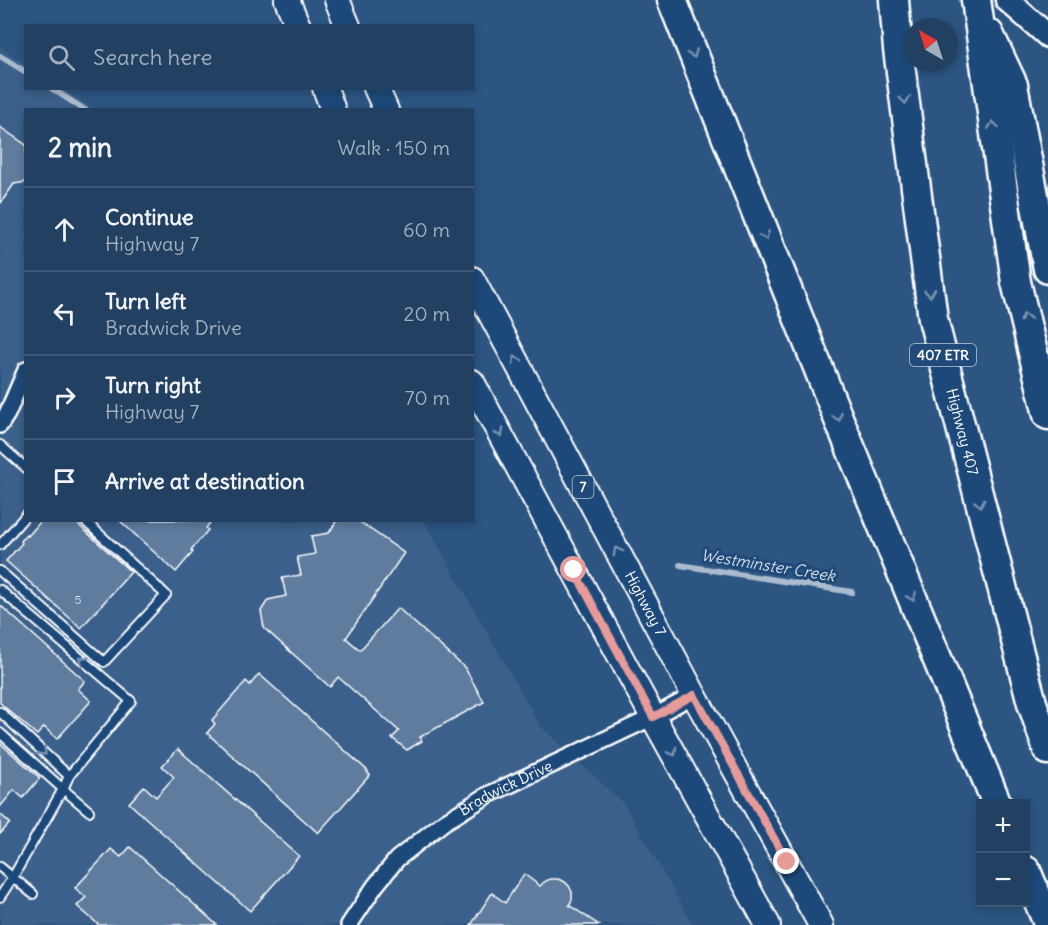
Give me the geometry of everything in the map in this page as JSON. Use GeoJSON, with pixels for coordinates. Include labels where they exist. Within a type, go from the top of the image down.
{"type":"FeatureCollection","features":[{"type":"Feature","properties":{"kind":"highway"},"geometry":{"type":"LineString","coordinates":[[672,0],[841,425],[995,799]]}},
{"type":"Feature","properties":{"kind":"highway","name":"Highway 407"},"geometry":{"type":"LineString","coordinates":[[894,0],[898,49],[933,319],[1032,703],[1048,750]]}},
{"type":"Feature","properties":{"kind":"highway"},"geometry":{"type":"LineString","coordinates":[[976,5],[1013,85],[1048,269]]}},
{"type":"Feature","properties":{"kind":"highway"},"geometry":{"type":"LineString","coordinates":[[976,5],[1016,282],[1048,415]]}},
{"type":"Feature","properties":{"kind":"highway"},"geometry":{"type":"LineString","coordinates":[[1030,880],[1048,923]]}},
{"type":"Feature","properties":{"kind":"main road"},"geometry":{"type":"LineString","coordinates":[[288,0],[297,24]]}},
{"type":"Feature","properties":{"kind":"main road"},"geometry":{"type":"LineString","coordinates":[[337,0],[347,24]]}},
{"type":"Feature","properties":{"kind":"main road"},"geometry":{"type":"LineString","coordinates":[[1007,0],[1048,36]]}},
{"type":"Feature","properties":{"kind":"main road"},"geometry":{"type":"LineString","coordinates":[[326,90],[332,108]]}},
{"type":"Feature","properties":{"kind":"main road"},"geometry":{"type":"LineString","coordinates":[[377,90],[385,108]]}},
{"type":"Feature","properties":{"kind":"main road","name":"Highway 7"},"geometry":{"type":"LineString","coordinates":[[474,283],[694,695],[821,925]]}},
{"type":"Feature","properties":{"kind":"main road"},"geometry":{"type":"LineString","coordinates":[[474,386],[768,925]]}},
{"type":"Feature","properties":{"kind":"street"},"geometry":{"type":"LineString","coordinates":[[0,425],[24,374]]}},
{"type":"Feature","properties":{"kind":"street","name":"Bradwick Drive"},"geometry":{"type":"LineString","coordinates":[[349,925],[375,886],[397,859],[444,822],[488,795],[653,717],[694,695]]}},
{"type":"Feature","properties":{"kind":"lane"},"geometry":{"type":"LineString","coordinates":[[0,445],[24,466]]}},
{"type":"Feature","properties":{"kind":"lane"},"geometry":{"type":"LineString","coordinates":[[0,545],[24,517]]}},
{"type":"Feature","properties":{"kind":"lane"},"geometry":{"type":"LineString","coordinates":[[86,522],[166,595],[104,662],[100,674]]}},
{"type":"Feature","properties":{"kind":"lane"},"geometry":{"type":"LineString","coordinates":[[0,571],[104,662]]}},
{"type":"Feature","properties":{"kind":"lane"},"geometry":{"type":"LineString","coordinates":[[0,590],[131,701],[69,776],[0,897]]}},
{"type":"Feature","properties":{"kind":"lane"},"geometry":{"type":"LineString","coordinates":[[0,712],[69,776]]}},
{"type":"Feature","properties":{"kind":"lane"},"geometry":{"type":"LineString","coordinates":[[0,733],[89,811]]}},
{"type":"Feature","properties":{"kind":"lane"},"geometry":{"type":"LineString","coordinates":[[0,867],[33,894]]}},
{"type":"Feature","properties":{"kind":"shaded area"},"geometry":{"type":"Polygon","coordinates":[[[0,47],[24,63],[24,90],[64,90],[92,108],[24,108],[24,522],[425,522],[540,726],[624,804],[693,925],[0,925],[0,47]]]}},
{"type":"Feature","properties":{"kind":"building"},"geometry":{"type":"Polygon","coordinates":[[[0,127],[24,144],[24,182],[14,184],[0,204],[0,127]]]}},
{"type":"Feature","properties":{"kind":"building"},"geometry":{"type":"Polygon","coordinates":[[[40,522],[75,522],[131,572],[81,628],[6,561],[26,535],[28,536],[40,522]]]}},
{"type":"Feature","properties":{"kind":"building"},"geometry":{"type":"Polygon","coordinates":[[[121,522],[210,522],[206,528],[208,530],[191,550],[193,552],[176,572],[121,522]]]}},
{"type":"Feature","properties":{"kind":"building"},"geometry":{"type":"Polygon","coordinates":[[[336,522],[360,522],[404,553],[346,638],[360,650],[398,608],[465,668],[484,702],[420,737],[422,741],[407,750],[392,738],[399,731],[338,677],[330,687],[264,628],[261,611],[268,600],[286,596],[282,578],[301,575],[297,557],[315,554],[311,536],[329,533],[336,522]]]}},
{"type":"Feature","properties":{"kind":"building"},"geometry":{"type":"Polygon","coordinates":[[[0,605],[85,681],[78,689],[91,701],[57,739],[44,727],[37,735],[0,703],[0,605]]]}},
{"type":"Feature","properties":{"kind":"building"},"geometry":{"type":"Polygon","coordinates":[[[259,674],[370,775],[318,833],[207,733],[215,724],[212,720],[246,681],[250,685],[259,674]]]}},
{"type":"Feature","properties":{"kind":"building"},"geometry":{"type":"Polygon","coordinates":[[[0,743],[40,778],[23,798],[14,790],[0,807],[0,743]]]}},
{"type":"Feature","properties":{"kind":"building"},"geometry":{"type":"Polygon","coordinates":[[[178,749],[299,856],[250,911],[129,803],[144,786],[156,797],[174,777],[162,766],[178,749]]]}},
{"type":"Feature","properties":{"kind":"building"},"geometry":{"type":"Polygon","coordinates":[[[0,814],[10,823],[0,834],[0,814]]]}},
{"type":"Feature","properties":{"kind":"building"},"geometry":{"type":"Polygon","coordinates":[[[130,847],[217,925],[99,925],[77,906],[86,897],[75,888],[111,849],[121,857],[130,847]]]}},
{"type":"Feature","properties":{"kind":"building"},"geometry":{"type":"Polygon","coordinates":[[[524,874],[540,886],[550,879],[565,882],[572,892],[569,905],[599,925],[471,925],[492,893],[505,903],[524,874]]]}},
{"type":"Feature","properties":{"kind":"waterway","name":"Westminster Creek"},"geometry":{"type":"LineString","coordinates":[[0,56],[24,71]]}},
{"type":"Feature","properties":{"kind":"waterway","name":"Westminster Creek"},"geometry":{"type":"LineString","coordinates":[[54,90],[82,108]]}},
{"type":"Feature","properties":{"kind":"waterway","name":"Westminster Creek"},"geometry":{"type":"LineString","coordinates":[[680,565],[852,592]]}},
{"type":"Feature","properties":{"kind":"route"},"geometry":{"type":"LineString","coordinates":[[574,570],[653,717],[694,695],[787,862]]}}]}
